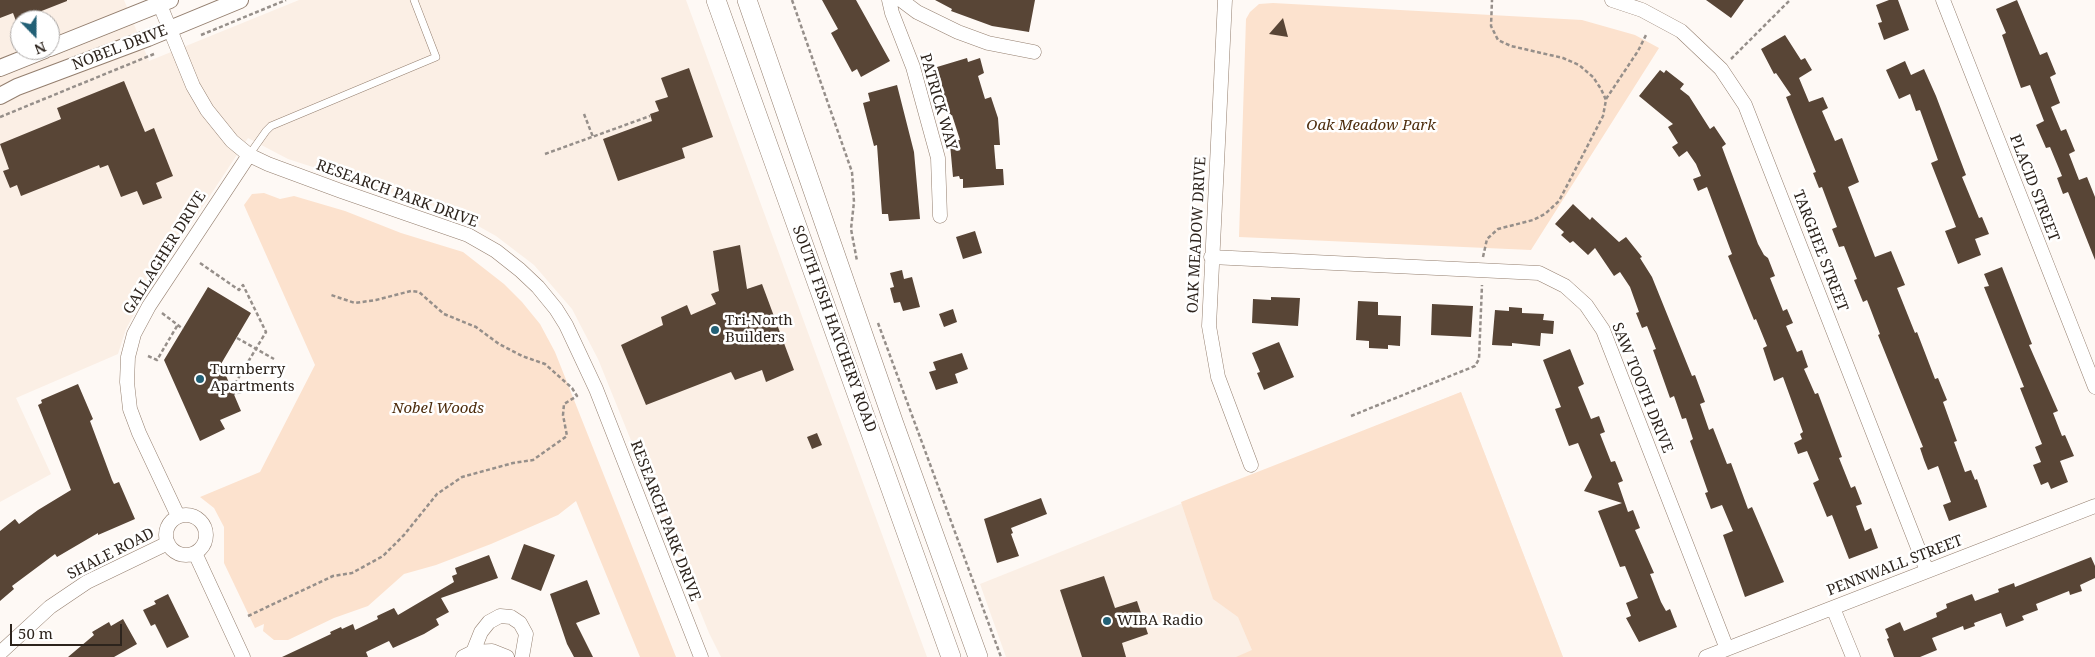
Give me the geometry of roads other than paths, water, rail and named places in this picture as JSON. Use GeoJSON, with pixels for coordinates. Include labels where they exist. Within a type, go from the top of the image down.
{"type":"FeatureCollection","features":[{"type":"Feature","properties":{"kind":"main road","name":"SOUTH FISH HATCHERY ROAD"},"geometry":{"type":"LineString","coordinates":[[716,0],[952,657]]}},
{"type":"Feature","properties":{"kind":"main road","name":"SOUTH FISH HATCHERY ROAD"},"geometry":{"type":"LineString","coordinates":[[747,0],[894,424],[978,657]]}},
{"type":"Feature","properties":{"kind":"street","name":"NOBEL DRIVE"},"geometry":{"type":"LineString","coordinates":[[0,96],[17,87],[170,29],[240,0]]}},
{"type":"Feature","properties":{"kind":"street","name":"PATRICK WAY"},"geometry":{"type":"LineString","coordinates":[[890,0],[892,13],[913,67],[938,158],[940,216]]}},
{"type":"Feature","properties":{"kind":"street"},"geometry":{"type":"LineString","coordinates":[[901,0],[917,12],[958,32],[988,43],[1034,52]]}},
{"type":"Feature","properties":{"kind":"street","name":"OAK MEADOW DRIVE"},"geometry":{"type":"LineString","coordinates":[[1225,0],[1209,326],[1218,377],[1251,464]]}},
{"type":"Feature","properties":{"kind":"street","name":"TARGHEE STREET"},"geometry":{"type":"LineString","coordinates":[[1612,0],[1642,10],[1681,31],[1721,69],[1746,106],[1927,571]]}},
{"type":"Feature","properties":{"kind":"street","name":"PLACID STREET"},"geometry":{"type":"LineString","coordinates":[[1943,0],[2095,387]]}},
{"type":"Feature","properties":{"kind":"street","name":"NOBEL DRIVE"},"geometry":{"type":"LineString","coordinates":[[60,44],[163,1]]}},
{"type":"Feature","properties":{"kind":"street","name":"RESEARCH PARK DRIVE"},"geometry":{"type":"LineString","coordinates":[[163,1],[170,29],[194,86],[207,110],[232,141],[249,155],[268,164],[468,235],[496,251],[538,287],[566,325],[596,388],[701,657]]}},
{"type":"Feature","properties":{"kind":"street"},"geometry":{"type":"LineString","coordinates":[[0,68],[20,60]]}},
{"type":"Feature","properties":{"kind":"street","name":"GALLAGHER DRIVE"},"geometry":{"type":"LineString","coordinates":[[178,516],[139,433],[130,408],[127,382],[128,357],[134,334],[149,306],[249,155]]}},
{"type":"Feature","properties":{"kind":"street","name":"SAW TOOTH DRIVE"},"geometry":{"type":"LineString","coordinates":[[1211,257],[1539,274],[1565,286],[1586,305],[1603,330],[1727,649]]}},
{"type":"Feature","properties":{"kind":"street","name":"PENNWALL STREET"},"geometry":{"type":"LineString","coordinates":[[1706,657],[2095,506]]}},
{"type":"Feature","properties":{"kind":"street"},"geometry":{"type":"LineString","coordinates":[[192,515],[203,523],[206,529],[205,543],[195,553],[181,554],[175,552],[168,544],[166,529],[168,524],[178,516],[192,515]]}},
{"type":"Feature","properties":{"kind":"street","name":"SHALE ROAD"},"geometry":{"type":"LineString","coordinates":[[0,653],[50,607],[87,582],[168,544]]}},
{"type":"Feature","properties":{"kind":"street"},"geometry":{"type":"LineString","coordinates":[[195,553],[243,657]]}},
{"type":"Feature","properties":{"kind":"street"},"geometry":{"type":"LineString","coordinates":[[1833,608],[1853,657]]}},
{"type":"Feature","properties":{"kind":"street"},"geometry":{"type":"LineString","coordinates":[[468,654],[488,622],[500,616],[511,617],[520,623],[526,634],[522,657]]}},
{"type":"Feature","properties":{"kind":"street"},"geometry":{"type":"LineString","coordinates":[[468,654],[492,651],[503,655]]}},
{"type":"Feature","properties":{"kind":"lane"},"geometry":{"type":"LineString","coordinates":[[249,155],[271,126],[436,57],[414,0]]}},
{"type":"Feature","properties":{"kind":"place","name":"Tri-North Builders"},"geometry":{"type":"Point","coordinates":[715,330]}},
{"type":"Feature","properties":{"kind":"place","name":"Turnberry Apartments"},"geometry":{"type":"Point","coordinates":[200,379]}},
{"type":"Feature","properties":{"kind":"place","name":"WIBA Radio"},"geometry":{"type":"Point","coordinates":[1107,621]}},
{"type":"Feature","properties":{"kind":"park label","name":"Oak Meadow Park"},"geometry":{"type":"Point","coordinates":[1371,126]}},
{"type":"Feature","properties":{"kind":"park label","name":"Nobel Woods"},"geometry":{"type":"Point","coordinates":[438,409]}}]}
